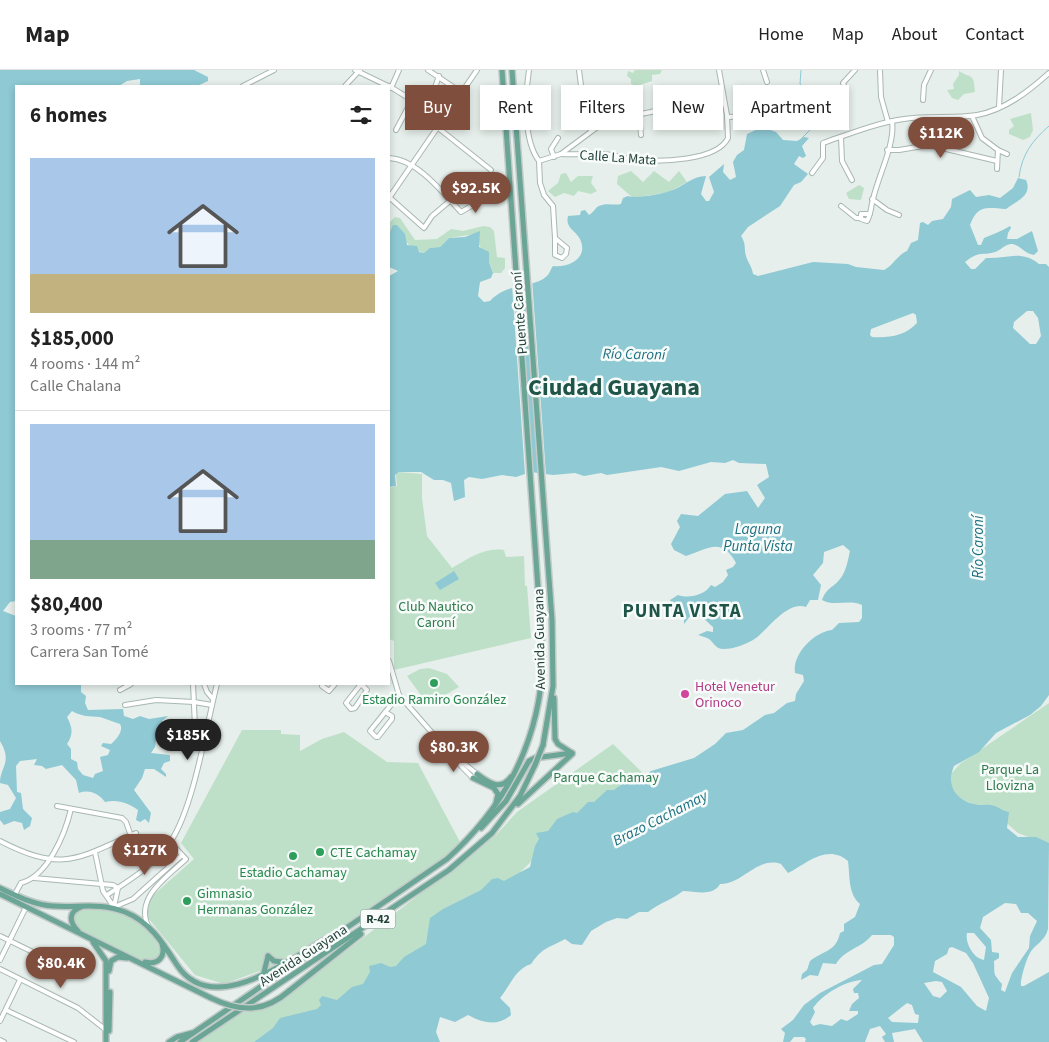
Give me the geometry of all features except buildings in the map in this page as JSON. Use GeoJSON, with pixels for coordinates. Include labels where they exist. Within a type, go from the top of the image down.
{"type":"FeatureCollection","features":[{"type":"Feature","properties":{"kind":"main road","name":"Puente Caroní"},"geometry":{"type":"LineString","coordinates":[[502,70],[530,485]]}},
{"type":"Feature","properties":{"kind":"main road","name":"Puente Caroní"},"geometry":{"type":"LineString","coordinates":[[512,70],[542,484]]}},
{"type":"Feature","properties":{"kind":"main road","name":"Avenida Guayana"},"geometry":{"type":"LineString","coordinates":[[192,1042],[449,870],[492,833],[520,796],[543,745],[552,686],[552,630],[542,484]]}},
{"type":"Feature","properties":{"kind":"main road","name":"Avenida Guayana"},"geometry":{"type":"LineString","coordinates":[[180,1042],[411,885],[467,841],[512,781],[540,701],[543,680],[543,653],[530,485]]}},
{"type":"Feature","properties":{"kind":"main road"},"geometry":{"type":"LineString","coordinates":[[552,686],[555,739],[558,744],[572,753]]}},
{"type":"Feature","properties":{"kind":"main road"},"geometry":{"type":"LineString","coordinates":[[492,833],[539,782],[572,753]]}},
{"type":"Feature","properties":{"kind":"main road"},"geometry":{"type":"LineString","coordinates":[[467,841],[490,820],[506,801],[529,761],[535,758],[572,753]]}},
{"type":"Feature","properties":{"kind":"main road"},"geometry":{"type":"LineString","coordinates":[[475,776],[489,783],[502,785],[509,780],[517,768]]}},
{"type":"Feature","properties":{"kind":"main road"},"geometry":{"type":"LineString","coordinates":[[475,776],[494,788],[498,794],[489,814]]}},
{"type":"Feature","properties":{"kind":"main road"},"geometry":{"type":"LineString","coordinates":[[0,888],[28,900],[54,906],[88,905],[114,907],[135,916],[160,938],[180,969],[192,980],[204,986],[228,988],[264,973],[347,929]]}},
{"type":"Feature","properties":{"kind":"main road"},"geometry":{"type":"LineString","coordinates":[[0,895],[211,998],[237,1008],[249,1010],[272,1003],[378,919]]}},
{"type":"Feature","properties":{"kind":"main road"},"geometry":{"type":"LineString","coordinates":[[88,905],[76,909],[71,918],[76,930],[89,938],[100,950],[106,961],[107,1042]]}},
{"type":"Feature","properties":{"kind":"main road"},"geometry":{"type":"LineString","coordinates":[[107,1042],[111,961],[118,957],[150,964],[160,960],[163,950],[160,938]]}},
{"type":"Feature","properties":{"kind":"main road"},"geometry":{"type":"LineString","coordinates":[[264,973],[268,956],[274,961],[285,962]]}},
{"type":"Feature","properties":{"kind":"main road","name":"R-42"},"geometry":{"type":"LineString","coordinates":[[169,1042],[177,1036],[195,1032]]}},
{"type":"Feature","properties":{"kind":"street"},"geometry":{"type":"LineString","coordinates":[[245,85],[274,70]]}},
{"type":"Feature","properties":{"kind":"street"},"geometry":{"type":"LineString","coordinates":[[346,85],[358,70],[385,85]]}},
{"type":"Feature","properties":{"kind":"street"},"geometry":{"type":"LineString","coordinates":[[390,85],[399,70]]}},
{"type":"Feature","properties":{"kind":"street"},"geometry":{"type":"LineString","coordinates":[[428,70],[451,85]]}},
{"type":"Feature","properties":{"kind":"street"},"geometry":{"type":"LineString","coordinates":[[467,85],[477,70]]}},
{"type":"Feature","properties":{"kind":"street"},"geometry":{"type":"LineString","coordinates":[[529,70],[525,108],[533,147],[539,161],[540,183],[544,195],[552,206],[555,255],[562,258],[566,254],[567,248],[555,238]]}},
{"type":"Feature","properties":{"kind":"street"},"geometry":{"type":"LineString","coordinates":[[579,70],[583,102],[591,132]]}},
{"type":"Feature","properties":{"kind":"street"},"geometry":{"type":"LineString","coordinates":[[719,70],[727,117],[733,117]]}},
{"type":"Feature","properties":{"kind":"street"},"geometry":{"type":"LineString","coordinates":[[763,70],[767,82]]}},
{"type":"Feature","properties":{"kind":"street"},"geometry":{"type":"LineString","coordinates":[[844,85],[843,83],[855,70]]}},
{"type":"Feature","properties":{"kind":"street"},"geometry":{"type":"LineString","coordinates":[[865,228],[893,129],[882,101],[880,70]]}},
{"type":"Feature","properties":{"kind":"street"},"geometry":{"type":"LineString","coordinates":[[923,100],[924,85],[930,70]]}},
{"type":"Feature","properties":{"kind":"street"},"geometry":{"type":"LineString","coordinates":[[1000,107],[1001,70]]}},
{"type":"Feature","properties":{"kind":"street"},"geometry":{"type":"LineString","coordinates":[[812,173],[823,158],[821,147],[823,144],[890,122],[934,116],[972,116],[1000,107],[1024,93],[1049,72]]}},
{"type":"Feature","properties":{"kind":"street"},"geometry":{"type":"LineString","coordinates":[[436,85],[439,76]]}},
{"type":"Feature","properties":{"kind":"street"},"geometry":{"type":"LineString","coordinates":[[390,88],[405,96]]}},
{"type":"Feature","properties":{"kind":"street"},"geometry":{"type":"LineString","coordinates":[[643,114],[695,99],[705,99],[724,104]]}},
{"type":"Feature","properties":{"kind":"street"},"geometry":{"type":"LineString","coordinates":[[396,130],[405,113]]}},
{"type":"Feature","properties":{"kind":"street"},"geometry":{"type":"LineString","coordinates":[[972,116],[982,138],[1007,154]]}},
{"type":"Feature","properties":{"kind":"street","name":"Calle La Mata"},"geometry":{"type":"LineString","coordinates":[[561,154],[602,154],[638,160],[671,160],[710,152],[728,138],[727,117]]}},
{"type":"Feature","properties":{"kind":"street"},"geometry":{"type":"LineString","coordinates":[[390,197],[435,130]]}},
{"type":"Feature","properties":{"kind":"street"},"geometry":{"type":"LineString","coordinates":[[441,130],[491,170]]}},
{"type":"Feature","properties":{"kind":"street"},"geometry":{"type":"LineString","coordinates":[[539,161],[561,154],[594,130]]}},
{"type":"Feature","properties":{"kind":"street"},"geometry":{"type":"LineString","coordinates":[[641,130],[642,135]]}},
{"type":"Feature","properties":{"kind":"street"},"geometry":{"type":"LineString","coordinates":[[841,137],[842,161],[852,180]]}},
{"type":"Feature","properties":{"kind":"street"},"geometry":{"type":"LineString","coordinates":[[554,157],[551,148],[558,138]]}},
{"type":"Feature","properties":{"kind":"street"},"geometry":{"type":"LineString","coordinates":[[887,150],[931,145],[944,150],[998,160]]}},
{"type":"Feature","properties":{"kind":"street"},"geometry":{"type":"LineString","coordinates":[[991,145],[998,160]]}},
{"type":"Feature","properties":{"kind":"street"},"geometry":{"type":"LineString","coordinates":[[997,170],[998,150]]}},
{"type":"Feature","properties":{"kind":"street"},"geometry":{"type":"LineString","coordinates":[[390,158],[402,160],[411,166],[447,195],[460,211],[464,211],[484,194],[482,189],[453,192],[447,195]]}},
{"type":"Feature","properties":{"kind":"street"},"geometry":{"type":"LineString","coordinates":[[390,199],[424,228],[432,216],[451,200]]}},
{"type":"Feature","properties":{"kind":"street"},"geometry":{"type":"LineString","coordinates":[[872,199],[887,210],[899,215]]}},
{"type":"Feature","properties":{"kind":"street"},"geometry":{"type":"LineString","coordinates":[[841,206],[856,218],[866,221]]}},
{"type":"Feature","properties":{"kind":"street"},"geometry":{"type":"LineString","coordinates":[[860,218],[862,214],[870,214]]}},
{"type":"Feature","properties":{"kind":"street"},"geometry":{"type":"LineString","coordinates":[[390,664],[399,695],[452,754],[475,776]]}},
{"type":"Feature","properties":{"kind":"street"},"geometry":{"type":"LineString","coordinates":[[120,690],[129,685]]}},
{"type":"Feature","properties":{"kind":"street"},"geometry":{"type":"LineString","coordinates":[[193,685],[194,727]]}},
{"type":"Feature","properties":{"kind":"street"},"geometry":{"type":"LineString","coordinates":[[204,685],[213,699]]}},
{"type":"Feature","properties":{"kind":"street"},"geometry":{"type":"LineString","coordinates":[[107,895],[132,879],[158,857],[170,842],[182,818],[189,797],[217,685]]}},
{"type":"Feature","properties":{"kind":"street"},"geometry":{"type":"LineString","coordinates":[[322,685],[329,691],[334,685]]}},
{"type":"Feature","properties":{"kind":"street"},"geometry":{"type":"LineString","coordinates":[[360,685],[346,703],[351,709],[355,708],[367,690],[362,685]]}},
{"type":"Feature","properties":{"kind":"street"},"geometry":{"type":"LineString","coordinates":[[385,712],[392,716],[392,719],[376,737],[370,731],[385,712],[399,695]]}},
{"type":"Feature","properties":{"kind":"street"},"geometry":{"type":"LineString","coordinates":[[125,705],[156,700],[212,705]]}},
{"type":"Feature","properties":{"kind":"street"},"geometry":{"type":"LineString","coordinates":[[57,806],[122,818],[126,822],[130,836]]}},
{"type":"Feature","properties":{"kind":"street"},"geometry":{"type":"LineString","coordinates":[[34,878],[63,836],[71,809]]}},
{"type":"Feature","properties":{"kind":"street"},"geometry":{"type":"LineString","coordinates":[[0,841],[17,850],[47,860],[59,861],[95,852],[136,833]]}},
{"type":"Feature","properties":{"kind":"street"},"geometry":{"type":"LineString","coordinates":[[148,927],[144,915],[147,898],[186,859],[170,842]]}},
{"type":"Feature","properties":{"kind":"street"},"geometry":{"type":"LineString","coordinates":[[95,852],[101,883],[114,907]]}},
{"type":"Feature","properties":{"kind":"street"},"geometry":{"type":"LineString","coordinates":[[114,907],[133,899],[182,855]]}},
{"type":"Feature","properties":{"kind":"street"},"geometry":{"type":"LineString","coordinates":[[14,894],[21,883],[34,878],[101,883],[118,888]]}},
{"type":"Feature","properties":{"kind":"street"},"geometry":{"type":"LineString","coordinates":[[114,907],[118,888]]}},
{"type":"Feature","properties":{"kind":"street"},"geometry":{"type":"LineString","coordinates":[[0,960],[26,907]]}},
{"type":"Feature","properties":{"kind":"street"},"geometry":{"type":"LineString","coordinates":[[0,936],[82,976]]}},
{"type":"Feature","properties":{"kind":"street"},"geometry":{"type":"LineString","coordinates":[[0,969],[78,1008],[106,1030]]}},
{"type":"Feature","properties":{"kind":"street"},"geometry":{"type":"LineString","coordinates":[[0,1021],[20,980]]}},
{"type":"Feature","properties":{"kind":"street"},"geometry":{"type":"LineString","coordinates":[[6,1010],[74,1042]]}},
{"type":"Feature","properties":{"kind":"street"},"geometry":{"type":"LineString","coordinates":[[0,1040],[4,1042]]}},
{"type":"Feature","properties":{"kind":"green space"},"geometry":{"type":"Polygon","coordinates":[[[635,70],[662,70],[660,74],[652,75],[652,81],[640,85],[631,84],[631,79],[627,76],[628,71],[633,73],[635,70]]]}},
{"type":"Feature","properties":{"kind":"green space"},"geometry":{"type":"Polygon","coordinates":[[[959,71],[972,78],[975,92],[964,94],[958,100],[952,98],[947,90],[954,89],[953,84],[959,75],[959,71]]]}},
{"type":"Feature","properties":{"kind":"green space"},"geometry":{"type":"Polygon","coordinates":[[[1031,113],[1033,130],[1030,137],[1023,140],[1009,134],[1009,130],[1014,126],[1010,119],[1031,113]]]}},
{"type":"Feature","properties":{"kind":"green space"},"geometry":{"type":"Polygon","coordinates":[[[631,171],[643,182],[654,171],[669,182],[679,171],[687,182],[669,192],[633,198],[617,184],[618,176],[631,171]]]}},
{"type":"Feature","properties":{"kind":"green space"},"geometry":{"type":"Polygon","coordinates":[[[566,173],[571,182],[578,176],[593,176],[591,183],[597,191],[591,194],[578,191],[574,196],[564,193],[555,197],[548,191],[558,183],[561,174],[566,173]]]}},
{"type":"Feature","properties":{"kind":"green space"},"geometry":{"type":"Polygon","coordinates":[[[859,185],[864,188],[861,200],[849,199],[846,193],[859,185]]]}},
{"type":"Feature","properties":{"kind":"green space"},"geometry":{"type":"Polygon","coordinates":[[[395,217],[400,218],[415,240],[437,239],[451,229],[463,231],[483,226],[490,227],[494,231],[497,257],[505,258],[505,268],[501,273],[493,273],[475,234],[449,238],[440,247],[431,248],[424,253],[411,246],[393,229],[390,233],[390,222],[395,217]]]}},
{"type":"Feature","properties":{"kind":"green space","name":"Club Nautico Caroní"},"geometry":{"type":"Polygon","coordinates":[[[399,472],[422,474],[422,498],[427,536],[452,568],[476,554],[490,550],[504,550],[506,557],[524,556],[525,586],[527,586],[531,638],[394,670],[394,641],[390,639],[390,488],[397,486],[396,474],[399,472]]]}},
{"type":"Feature","properties":{"kind":"green space","name":"Estadio Ramiro González"},"geometry":{"type":"Polygon","coordinates":[[[429,668],[447,674],[459,687],[428,705],[407,676],[420,669],[429,668]]]}},
{"type":"Feature","properties":{"kind":"green space","name":"Parque La Llovizna"},"geometry":{"type":"Polygon","coordinates":[[[1049,703],[1049,845],[1018,833],[995,813],[956,797],[947,778],[961,763],[1049,703]]]}},
{"type":"Feature","properties":{"kind":"green space","name":"CTE Cachamay"},"geometry":{"type":"Polygon","coordinates":[[[242,730],[281,730],[281,734],[300,735],[300,751],[322,739],[344,732],[387,762],[418,763],[461,844],[399,891],[349,923],[268,968],[224,984],[195,975],[148,918],[146,907],[151,897],[194,859],[181,843],[242,730]]]}},
{"type":"Feature","properties":{"kind":"green space","name":"Parque Cachamay"},"geometry":{"type":"Polygon","coordinates":[[[613,744],[650,780],[570,824],[508,884],[428,946],[355,996],[267,1042],[197,1042],[241,1013],[279,1003],[496,835],[517,812],[613,744]]]}},
{"type":"Feature","properties":{"kind":"green space"},"geometry":{"type":"Polygon","coordinates":[[[88,907],[111,911],[143,925],[157,943],[161,955],[155,961],[142,961],[73,926],[75,912],[88,907]]]}},
{"type":"Feature","properties":{"kind":"water"},"geometry":{"type":"Polygon","coordinates":[[[0,70],[194,70],[208,77],[208,81],[199,85],[140,85],[140,79],[127,81],[121,85],[15,85],[15,601],[10,602],[3,611],[15,616],[15,685],[81,685],[81,692],[86,696],[85,703],[88,710],[123,709],[124,716],[133,719],[140,716],[149,719],[168,716],[162,721],[163,726],[157,734],[155,747],[151,753],[170,755],[170,761],[164,763],[161,769],[166,774],[166,777],[154,769],[145,769],[142,778],[134,790],[151,813],[149,823],[145,819],[140,822],[136,820],[138,810],[127,804],[119,801],[105,802],[90,792],[79,793],[76,780],[62,765],[46,769],[42,766],[34,765],[37,759],[20,761],[16,766],[17,792],[21,793],[23,809],[32,818],[30,826],[24,830],[22,823],[14,821],[4,825],[0,820],[0,812],[10,809],[16,798],[8,785],[0,783],[6,759],[4,748],[0,741],[0,70]],[[72,711],[67,717],[72,730],[67,744],[71,749],[71,759],[77,762],[78,769],[83,775],[93,778],[95,774],[103,771],[100,757],[108,755],[110,750],[101,746],[103,743],[111,744],[113,742],[119,734],[121,726],[100,717],[86,716],[72,711]]]}},
{"type":"Feature","properties":{"kind":"water"},"geometry":{"type":"Polygon","coordinates":[[[756,130],[776,132],[783,140],[797,141],[804,137],[809,138],[802,146],[806,156],[803,158],[799,156],[794,164],[808,174],[801,182],[794,185],[780,206],[748,227],[741,236],[753,274],[758,276],[813,262],[848,264],[856,267],[884,270],[907,251],[911,243],[918,240],[920,223],[923,222],[928,225],[932,221],[943,219],[951,207],[952,199],[970,190],[976,197],[989,195],[1000,198],[1013,188],[1018,178],[1026,180],[1028,186],[1022,198],[1006,209],[988,208],[980,210],[970,225],[978,245],[981,245],[984,238],[1010,226],[1007,239],[1017,239],[1032,231],[1038,251],[1034,255],[1016,245],[1010,244],[995,252],[974,256],[965,262],[971,269],[975,269],[986,258],[1020,256],[1032,259],[1039,264],[1046,264],[1049,267],[1049,695],[1041,706],[1030,715],[996,733],[979,752],[954,766],[951,780],[952,786],[959,797],[971,803],[993,805],[1009,812],[1007,828],[1018,837],[1036,837],[1049,843],[1048,929],[1026,961],[1021,986],[1049,972],[1049,1042],[923,1042],[915,1029],[892,1033],[894,1042],[885,1042],[882,1037],[886,1034],[880,1026],[870,1029],[865,1042],[805,1042],[806,1039],[804,1037],[794,1037],[790,1042],[783,1042],[785,1033],[781,1029],[793,1020],[804,1005],[820,993],[874,965],[882,964],[894,945],[894,937],[891,935],[872,935],[844,955],[836,964],[823,963],[818,976],[810,975],[801,980],[802,974],[807,970],[810,961],[836,944],[840,933],[844,931],[844,924],[855,917],[860,904],[851,890],[848,861],[832,854],[817,857],[788,873],[781,864],[764,864],[735,880],[720,884],[713,891],[683,891],[648,912],[639,912],[627,919],[617,918],[606,922],[591,931],[582,945],[572,944],[565,939],[542,951],[531,964],[525,966],[513,978],[500,998],[510,1008],[511,1015],[506,1019],[495,1022],[485,1022],[468,1015],[455,1022],[440,1017],[436,1032],[440,1042],[254,1042],[273,1028],[280,1018],[317,1009],[321,1005],[319,1000],[322,996],[337,1000],[352,987],[363,984],[370,972],[369,966],[381,963],[390,967],[396,966],[404,957],[426,944],[430,918],[443,909],[481,890],[492,879],[498,878],[504,881],[530,867],[535,846],[539,839],[536,833],[548,831],[557,819],[573,812],[577,813],[588,802],[594,802],[607,790],[614,790],[651,771],[694,758],[715,744],[726,733],[743,730],[765,715],[774,713],[787,703],[795,701],[796,694],[804,681],[803,675],[795,673],[795,666],[806,645],[818,635],[832,630],[839,623],[859,622],[862,618],[862,605],[857,603],[831,603],[822,600],[828,590],[840,579],[845,569],[850,551],[843,545],[824,552],[823,563],[813,575],[821,585],[818,600],[810,600],[806,607],[799,606],[785,611],[756,638],[741,646],[723,649],[715,646],[709,639],[698,635],[707,631],[713,632],[713,627],[705,620],[698,615],[691,615],[684,624],[684,617],[673,610],[674,606],[670,600],[678,595],[687,597],[696,595],[705,591],[711,585],[715,587],[723,582],[728,575],[726,570],[733,567],[736,563],[731,555],[720,547],[707,548],[686,556],[674,550],[671,544],[680,527],[677,521],[681,514],[698,516],[725,494],[747,491],[758,508],[765,498],[757,485],[769,477],[766,464],[739,463],[733,460],[725,463],[711,462],[679,471],[661,467],[607,475],[601,473],[584,476],[575,473],[553,475],[531,472],[516,477],[502,475],[482,479],[469,477],[464,480],[465,497],[454,501],[451,483],[443,480],[434,480],[421,472],[399,472],[395,475],[396,486],[390,487],[390,275],[398,271],[390,267],[390,232],[393,225],[397,225],[405,234],[407,245],[417,246],[419,252],[424,253],[430,248],[440,247],[449,238],[465,237],[480,231],[479,247],[489,252],[489,262],[493,273],[491,278],[480,282],[478,296],[484,302],[490,301],[505,290],[541,280],[548,275],[553,266],[571,263],[580,256],[582,246],[580,239],[569,226],[568,216],[580,215],[581,211],[585,210],[589,215],[602,205],[621,204],[623,198],[628,196],[642,197],[670,191],[701,176],[706,176],[701,194],[706,201],[709,201],[714,192],[709,177],[724,164],[723,172],[730,180],[736,177],[733,162],[737,155],[744,150],[747,134],[756,130]],[[1027,311],[1014,322],[1013,328],[1030,344],[1036,344],[1041,336],[1038,318],[1033,311],[1027,311]],[[913,313],[871,329],[870,335],[872,337],[885,337],[907,331],[917,323],[916,315],[913,313]],[[1005,903],[983,917],[980,928],[991,940],[992,952],[999,953],[999,958],[994,961],[995,973],[1002,984],[1001,990],[1005,992],[1012,973],[1029,948],[1030,936],[1037,921],[1028,913],[1021,913],[1016,904],[1005,903]],[[967,933],[967,941],[973,953],[984,960],[986,947],[974,933],[967,933]],[[952,947],[949,948],[947,954],[935,961],[933,972],[961,987],[977,1006],[986,1011],[989,998],[973,963],[966,953],[952,947]],[[862,980],[849,983],[828,993],[817,1003],[813,1008],[815,1012],[810,1022],[813,1026],[820,1024],[832,1026],[841,1019],[847,1021],[858,1014],[858,1011],[849,1011],[852,1004],[859,998],[858,993],[854,993],[853,989],[862,980]],[[942,982],[924,983],[933,996],[940,998],[947,991],[942,982]],[[907,1003],[888,1018],[892,1022],[918,1023],[919,1015],[915,1014],[912,1005],[907,1003]]]}},
{"type":"Feature","properties":{"kind":"water"},"geometry":{"type":"Polygon","coordinates":[[[454,571],[459,579],[440,590],[435,583],[454,571]]]}},
{"type":"Feature","properties":{"kind":"pier"},"geometry":{"type":"Polygon","coordinates":[[[532,279],[546,475],[538,474],[525,282],[532,279]]]}},
{"type":"Feature","properties":{"kind":"pier"},"geometry":{"type":"Polygon","coordinates":[[[520,283],[533,474],[525,475],[512,285],[520,283]]]}},
{"type":"Feature","properties":{"kind":"waterway"},"geometry":{"type":"LineString","coordinates":[[801,70],[800,84],[808,95],[800,110],[809,124],[810,130],[801,139]]}},
{"type":"Feature","properties":{"kind":"waterway"},"geometry":{"type":"LineString","coordinates":[[1019,177],[1020,169],[1029,148],[1049,126]]}},
{"type":"Feature","properties":{"kind":"place","name":"Estadio Ramiro González"},"geometry":{"type":"Point","coordinates":[434,683]}},
{"type":"Feature","properties":{"kind":"place","name":"Hotel Venetur Orinoco"},"geometry":{"type":"Point","coordinates":[685,694]}},
{"type":"Feature","properties":{"kind":"place","name":"CTE Cachamay"},"geometry":{"type":"Point","coordinates":[320,852]}},
{"type":"Feature","properties":{"kind":"place","name":"Estadio Cachamay"},"geometry":{"type":"Point","coordinates":[293,856]}},
{"type":"Feature","properties":{"kind":"place","name":"Gimnasio Hermanas González"},"geometry":{"type":"Point","coordinates":[187,901]}},
{"type":"Feature","properties":{"kind":"district","name":"Ciudad Guayana"},"geometry":{"type":"Point","coordinates":[614,387]}},
{"type":"Feature","properties":{"kind":"district","name":"PUNTA VISTA"},"geometry":{"type":"Point","coordinates":[682,610]}},
{"type":"Feature","properties":{"kind":"water label","name":"Río Caroní"},"geometry":{"type":"Point","coordinates":[634,354]}},
{"type":"Feature","properties":{"kind":"water label","name":"Laguna Punta Vista"},"geometry":{"type":"Point","coordinates":[758,538]}},
{"type":"Feature","properties":{"kind":"water label","name":"Río Caroní"},"geometry":{"type":"Point","coordinates":[978,547]}},
{"type":"Feature","properties":{"kind":"water label","name":"Brazo Cachamay"},"geometry":{"type":"Point","coordinates":[660,818]}}]}
